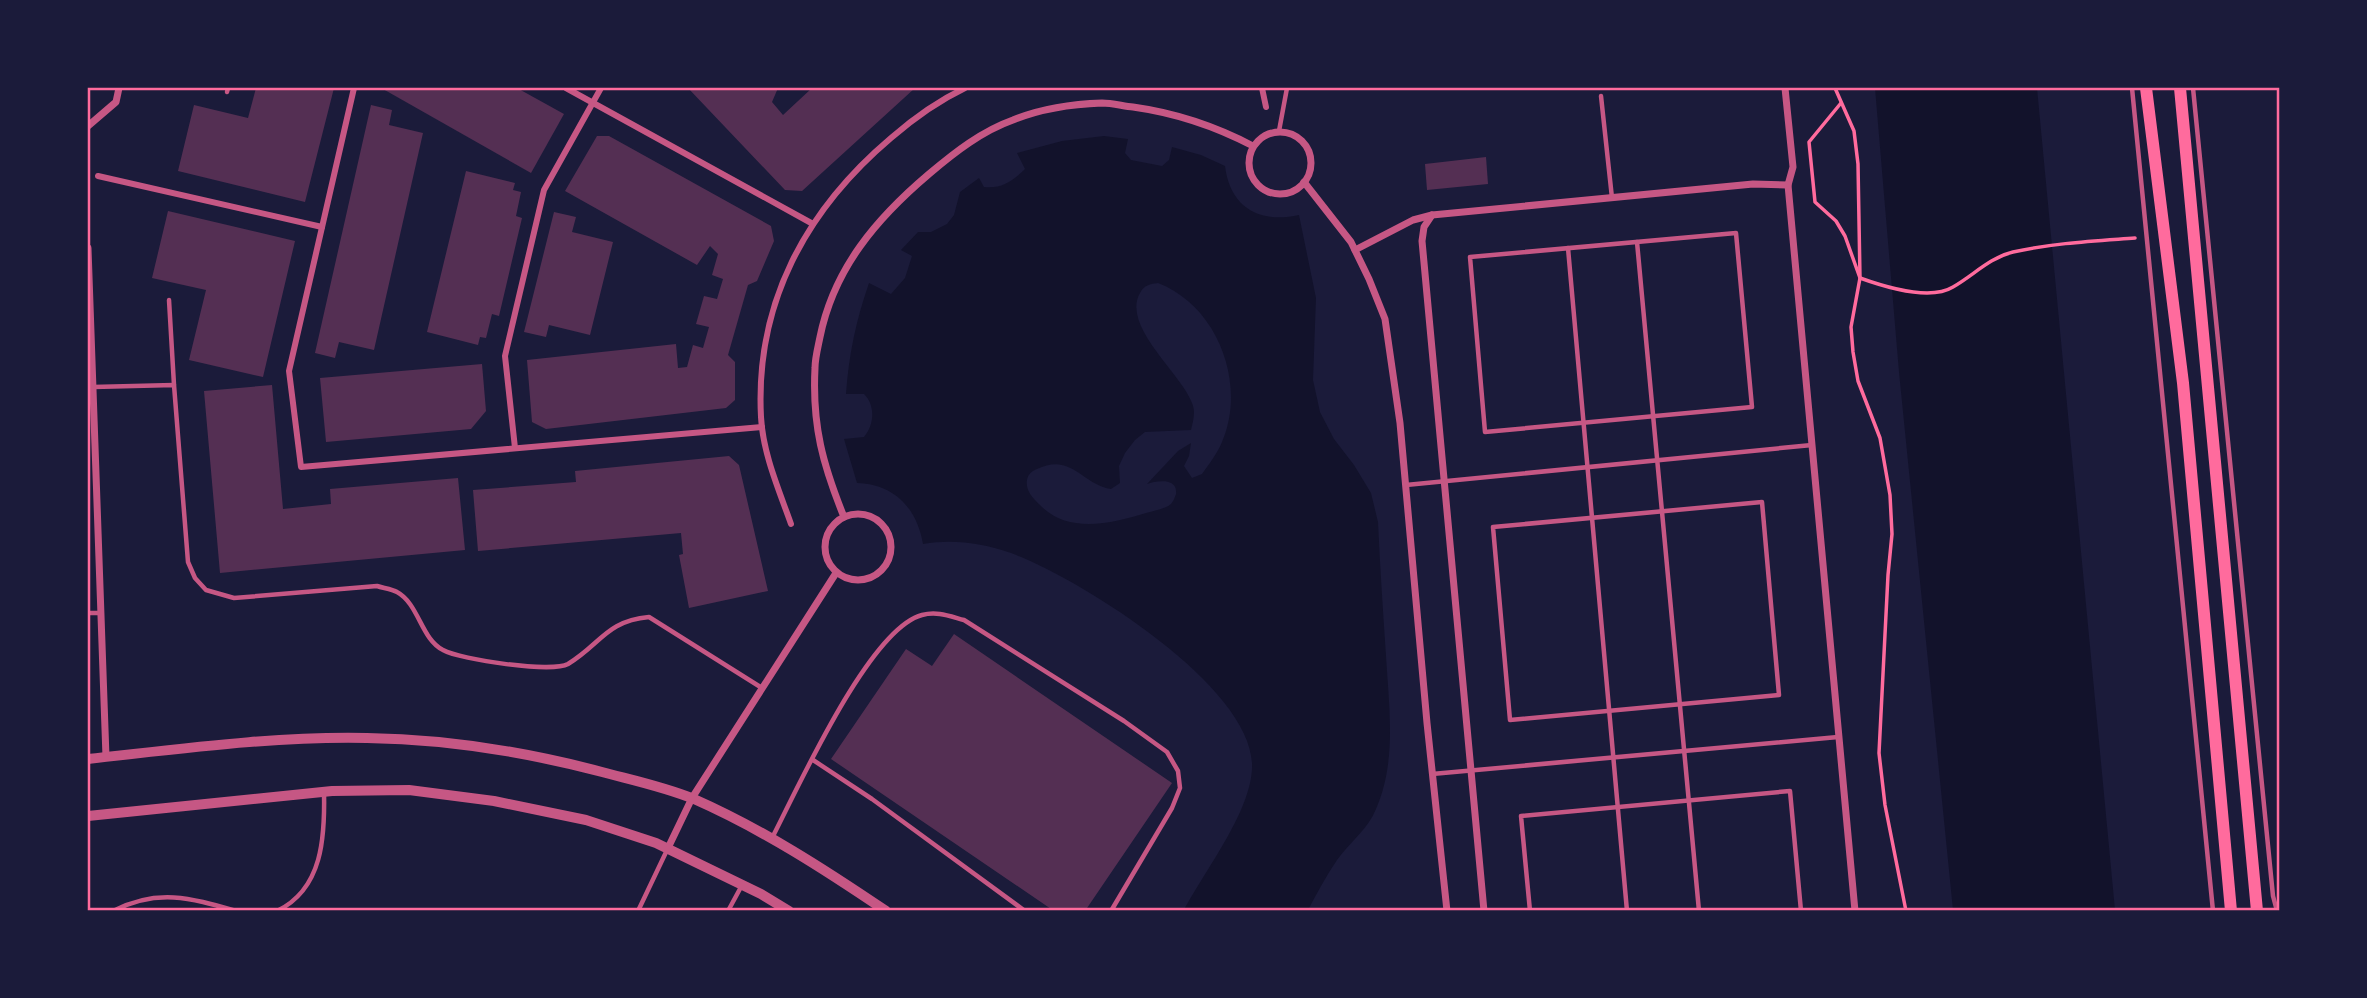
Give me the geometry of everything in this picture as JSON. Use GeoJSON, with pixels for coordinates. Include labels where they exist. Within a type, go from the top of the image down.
{"type":"FeatureCollection","features":[{"type":"Feature","properties":{"kind":"main road"},"geometry":{"type":"LineString","coordinates":[[2146,88],[2183,383],[2231,911]]}},
{"type":"Feature","properties":{"kind":"main road"},"geometry":{"type":"LineString","coordinates":[[2180,88],[2190,116],[2257,911]]}},
{"type":"Feature","properties":{"kind":"street"},"geometry":{"type":"LineString","coordinates":[[88,126],[116,102],[119,88]]}},
{"type":"Feature","properties":{"kind":"street"},"geometry":{"type":"LineString","coordinates":[[354,88],[289,370],[301,467],[762,427]]}},
{"type":"Feature","properties":{"kind":"street"},"geometry":{"type":"LineString","coordinates":[[566,88],[813,224]]}},
{"type":"Feature","properties":{"kind":"street"},"geometry":{"type":"LineString","coordinates":[[514,448],[505,356],[544,190],[601,88]]}},
{"type":"Feature","properties":{"kind":"street"},"geometry":{"type":"LineString","coordinates":[[1262,88],[1266,107]]}},
{"type":"Feature","properties":{"kind":"street"},"geometry":{"type":"LineString","coordinates":[[1786,88],[1793,167],[1788,185],[1855,911]]}},
{"type":"Feature","properties":{"kind":"street"},"geometry":{"type":"LineString","coordinates":[[792,524],[770,464],[762,427],[764,349],[770,320],[785,276],[813,224],[835,192],[862,163],[912,120],[960,89]]}},
{"type":"Feature","properties":{"kind":"street"},"geometry":{"type":"LineString","coordinates":[[844,517],[820,451],[816,420],[815,366],[827,313],[838,281],[871,230],[905,194],[948,158],[987,132],[1014,119],[1054,109],[1103,103],[1162,111],[1200,123],[1253,146]]}},
{"type":"Feature","properties":{"kind":"street"},"geometry":{"type":"LineString","coordinates":[[1279,131],[1298,137],[1310,153],[1309,174],[1297,190],[1276,194],[1258,185],[1249,166],[1249,156],[1260,138],[1279,131]]}},
{"type":"Feature","properties":{"kind":"street"},"geometry":{"type":"LineString","coordinates":[[98,176],[322,227]]}},
{"type":"Feature","properties":{"kind":"street"},"geometry":{"type":"LineString","coordinates":[[1304,183],[1351,242],[1385,319],[1406,485],[1447,911]]}},
{"type":"Feature","properties":{"kind":"street"},"geometry":{"type":"LineString","coordinates":[[1355,250],[1413,220],[1432,215],[1754,184],[1788,185]]}},
{"type":"Feature","properties":{"kind":"street"},"geometry":{"type":"LineString","coordinates":[[1432,215],[1424,227],[1422,241],[1484,911]]}},
{"type":"Feature","properties":{"kind":"street"},"geometry":{"type":"LineString","coordinates":[[88,248],[93,387],[91,460],[101,613],[106,757]]}},
{"type":"Feature","properties":{"kind":"street"},"geometry":{"type":"LineString","coordinates":[[866,514],[884,526],[890,537],[892,548],[885,568],[867,580],[846,579],[829,565],[825,544],[828,533],[834,524],[844,517],[866,514]]}},
{"type":"Feature","properties":{"kind":"street"},"geometry":{"type":"LineString","coordinates":[[668,848],[692,798],[836,573]]}},
{"type":"Feature","properties":{"kind":"street"},"geometry":{"type":"LineString","coordinates":[[88,759],[260,741],[367,738],[463,744],[515,753],[579,766],[692,798],[772,839],[886,911]]}},
{"type":"Feature","properties":{"kind":"street"},"geometry":{"type":"LineString","coordinates":[[88,816],[324,791],[410,790],[494,801],[586,820],[668,848],[742,884],[789,911]]}},
{"type":"Feature","properties":{"kind":"lane"},"geometry":{"type":"LineString","coordinates":[[1279,131],[1287,88]]}},
{"type":"Feature","properties":{"kind":"lane"},"geometry":{"type":"LineString","coordinates":[[2132,88],[2213,911]]}},
{"type":"Feature","properties":{"kind":"lane"},"geometry":{"type":"LineString","coordinates":[[2193,88],[2190,116],[2273,896],[2277,911]]}},
{"type":"Feature","properties":{"kind":"lane"},"geometry":{"type":"LineString","coordinates":[[1601,96],[1612,198]]}},
{"type":"Feature","properties":{"kind":"lane"},"geometry":{"type":"LineString","coordinates":[[1737,233],[1752,407],[1485,432],[1470,257],[1637,242],[1737,233]]}},
{"type":"Feature","properties":{"kind":"lane"},"geometry":{"type":"LineString","coordinates":[[1637,242],[1699,911]]}},
{"type":"Feature","properties":{"kind":"lane"},"geometry":{"type":"LineString","coordinates":[[1568,248],[1627,911]]}},
{"type":"Feature","properties":{"kind":"lane"},"geometry":{"type":"LineString","coordinates":[[169,300],[188,562],[195,578],[206,590],[234,598],[377,586],[398,592],[414,610],[440,649],[461,657],[544,668],[565,666],[607,631],[631,619],[649,617],[762,688]]}},
{"type":"Feature","properties":{"kind":"lane"},"geometry":{"type":"LineString","coordinates":[[93,387],[174,385]]}},
{"type":"Feature","properties":{"kind":"lane"},"geometry":{"type":"LineString","coordinates":[[1406,485],[1812,445]]}},
{"type":"Feature","properties":{"kind":"lane"},"geometry":{"type":"LineString","coordinates":[[1762,502],[1779,695],[1510,720],[1493,527],[1592,517],[1762,502]]}},
{"type":"Feature","properties":{"kind":"lane"},"geometry":{"type":"LineString","coordinates":[[88,613],[101,613]]}},
{"type":"Feature","properties":{"kind":"lane"},"geometry":{"type":"LineString","coordinates":[[772,839],[845,701],[875,653],[899,628],[920,615],[940,613],[964,620],[1124,721],[1167,752],[1178,771],[1180,788],[1172,808],[1111,911]]}},
{"type":"Feature","properties":{"kind":"lane"},"geometry":{"type":"LineString","coordinates":[[1432,774],[1839,737]]}},
{"type":"Feature","properties":{"kind":"lane"},"geometry":{"type":"LineString","coordinates":[[813,760],[872,799],[1026,911]]}},
{"type":"Feature","properties":{"kind":"lane"},"geometry":{"type":"LineString","coordinates":[[277,911],[298,897],[317,867],[325,824],[324,791]]}},
{"type":"Feature","properties":{"kind":"lane"},"geometry":{"type":"LineString","coordinates":[[1530,911],[1521,816],[1790,791],[1801,911]]}},
{"type":"Feature","properties":{"kind":"lane"},"geometry":{"type":"LineString","coordinates":[[638,911],[668,848]]}},
{"type":"Feature","properties":{"kind":"lane"},"geometry":{"type":"LineString","coordinates":[[727,911],[742,884]]}},
{"type":"Feature","properties":{"kind":"lane"},"geometry":{"type":"LineString","coordinates":[[113,911],[132,902],[158,896],[198,900],[236,911]]}},
{"type":"Feature","properties":{"kind":"path"},"geometry":{"type":"LineString","coordinates":[[1835,88],[1854,131],[1858,164],[1860,278],[1851,327],[1853,352],[1858,381],[1880,438],[1886,464],[1892,534],[1879,753],[1885,805],[1906,911]]}},
{"type":"Feature","properties":{"kind":"path"},"geometry":{"type":"LineString","coordinates":[[1841,103],[1809,142],[1815,202],[1836,220],[1845,236],[1860,278],[1876,284],[1932,295],[1951,289],[1991,260],[2011,252],[2147,237]]}},
{"type":"Feature","properties":{"kind":"shaded area"},"geometry":{"type":"Polygon","coordinates":[[[1875,88],[2037,88],[2115,910],[1953,910],[1899,372],[1875,88]]]}},
{"type":"Feature","properties":{"kind":"shaded area"},"geometry":{"type":"Polygon","coordinates":[[[1104,136],[1128,139],[1125,153],[1131,160],[1162,166],[1169,160],[1172,147],[1201,155],[1225,166],[1233,192],[1249,209],[1271,217],[1299,215],[1316,298],[1313,380],[1320,412],[1334,439],[1371,493],[1378,522],[1390,734],[1387,772],[1373,816],[1337,860],[1308,910],[1184,910],[1237,819],[1251,781],[1252,763],[1244,732],[1223,700],[1192,668],[1116,610],[1041,566],[1011,553],[978,544],[923,544],[915,519],[902,500],[882,488],[857,483],[844,439],[864,437],[872,421],[872,410],[864,394],[846,394],[854,337],[869,283],[891,294],[905,278],[912,256],[901,250],[918,232],[931,232],[947,224],[954,215],[960,192],[979,178],[984,187],[1007,183],[1025,169],[1017,153],[1062,141],[1104,136]],[[1158,283],[1150,284],[1140,293],[1136,306],[1145,335],[1192,403],[1194,413],[1191,430],[1145,432],[1125,453],[1119,466],[1120,483],[1111,489],[1059,464],[1033,471],[1027,480],[1029,492],[1053,515],[1065,521],[1092,524],[1162,509],[1174,499],[1174,485],[1166,481],[1147,484],[1178,451],[1191,443],[1184,466],[1192,478],[1202,474],[1218,451],[1229,419],[1229,372],[1222,349],[1211,328],[1197,309],[1179,294],[1158,283]]]}},
{"type":"Feature","properties":{"kind":"building"},"geometry":{"type":"Polygon","coordinates":[[[256,88],[334,88],[305,202],[178,171],[194,105],[248,118],[256,88]]]}},
{"type":"Feature","properties":{"kind":"building"},"geometry":{"type":"Polygon","coordinates":[[[384,88],[517,88],[564,114],[531,173],[384,88]]]}},
{"type":"Feature","properties":{"kind":"building"},"geometry":{"type":"Polygon","coordinates":[[[688,88],[778,88],[772,102],[783,115],[812,88],[915,88],[802,191],[785,190],[688,88]]]}},
{"type":"Feature","properties":{"kind":"building"},"geometry":{"type":"Polygon","coordinates":[[[371,105],[392,110],[389,125],[423,133],[374,350],[339,342],[335,358],[315,353],[371,105]]]}},
{"type":"Feature","properties":{"kind":"building"},"geometry":{"type":"Polygon","coordinates":[[[597,136],[609,136],[771,226],[774,241],[757,281],[748,285],[728,355],[735,362],[735,400],[726,408],[546,429],[532,422],[527,360],[676,344],[678,368],[687,367],[693,345],[703,348],[709,327],[696,324],[704,296],[717,299],[723,279],[712,275],[718,254],[710,246],[697,265],[565,191],[597,136]]]}},
{"type":"Feature","properties":{"kind":"building"},"geometry":{"type":"Polygon","coordinates":[[[1486,157],[1488,184],[1427,190],[1425,164],[1486,157]]]}},
{"type":"Feature","properties":{"kind":"building"},"geometry":{"type":"Polygon","coordinates":[[[466,171],[515,183],[513,190],[521,192],[516,216],[522,218],[499,316],[492,314],[486,338],[480,337],[478,345],[427,332],[466,171]]]}},
{"type":"Feature","properties":{"kind":"building"},"geometry":{"type":"Polygon","coordinates":[[[168,211],[295,241],[263,377],[189,360],[206,290],[152,278],[168,211]]]}},
{"type":"Feature","properties":{"kind":"building"},"geometry":{"type":"Polygon","coordinates":[[[554,212],[576,217],[572,232],[613,242],[590,335],[549,325],[546,337],[524,332],[554,212]]]}},
{"type":"Feature","properties":{"kind":"building"},"geometry":{"type":"Polygon","coordinates":[[[482,364],[486,411],[471,429],[326,442],[320,378],[482,364]]]}},
{"type":"Feature","properties":{"kind":"building"},"geometry":{"type":"Polygon","coordinates":[[[272,385],[283,509],[331,504],[330,489],[458,478],[465,550],[220,573],[204,391],[272,385]]]}},
{"type":"Feature","properties":{"kind":"building"},"geometry":{"type":"Polygon","coordinates":[[[729,456],[739,465],[768,591],[689,608],[679,555],[683,554],[681,533],[478,551],[473,490],[576,482],[575,471],[729,456]]]}},
{"type":"Feature","properties":{"kind":"building"},"geometry":{"type":"Polygon","coordinates":[[[954,634],[1172,783],[1085,911],[1054,911],[831,759],[906,649],[932,666],[954,634]]]}}]}
